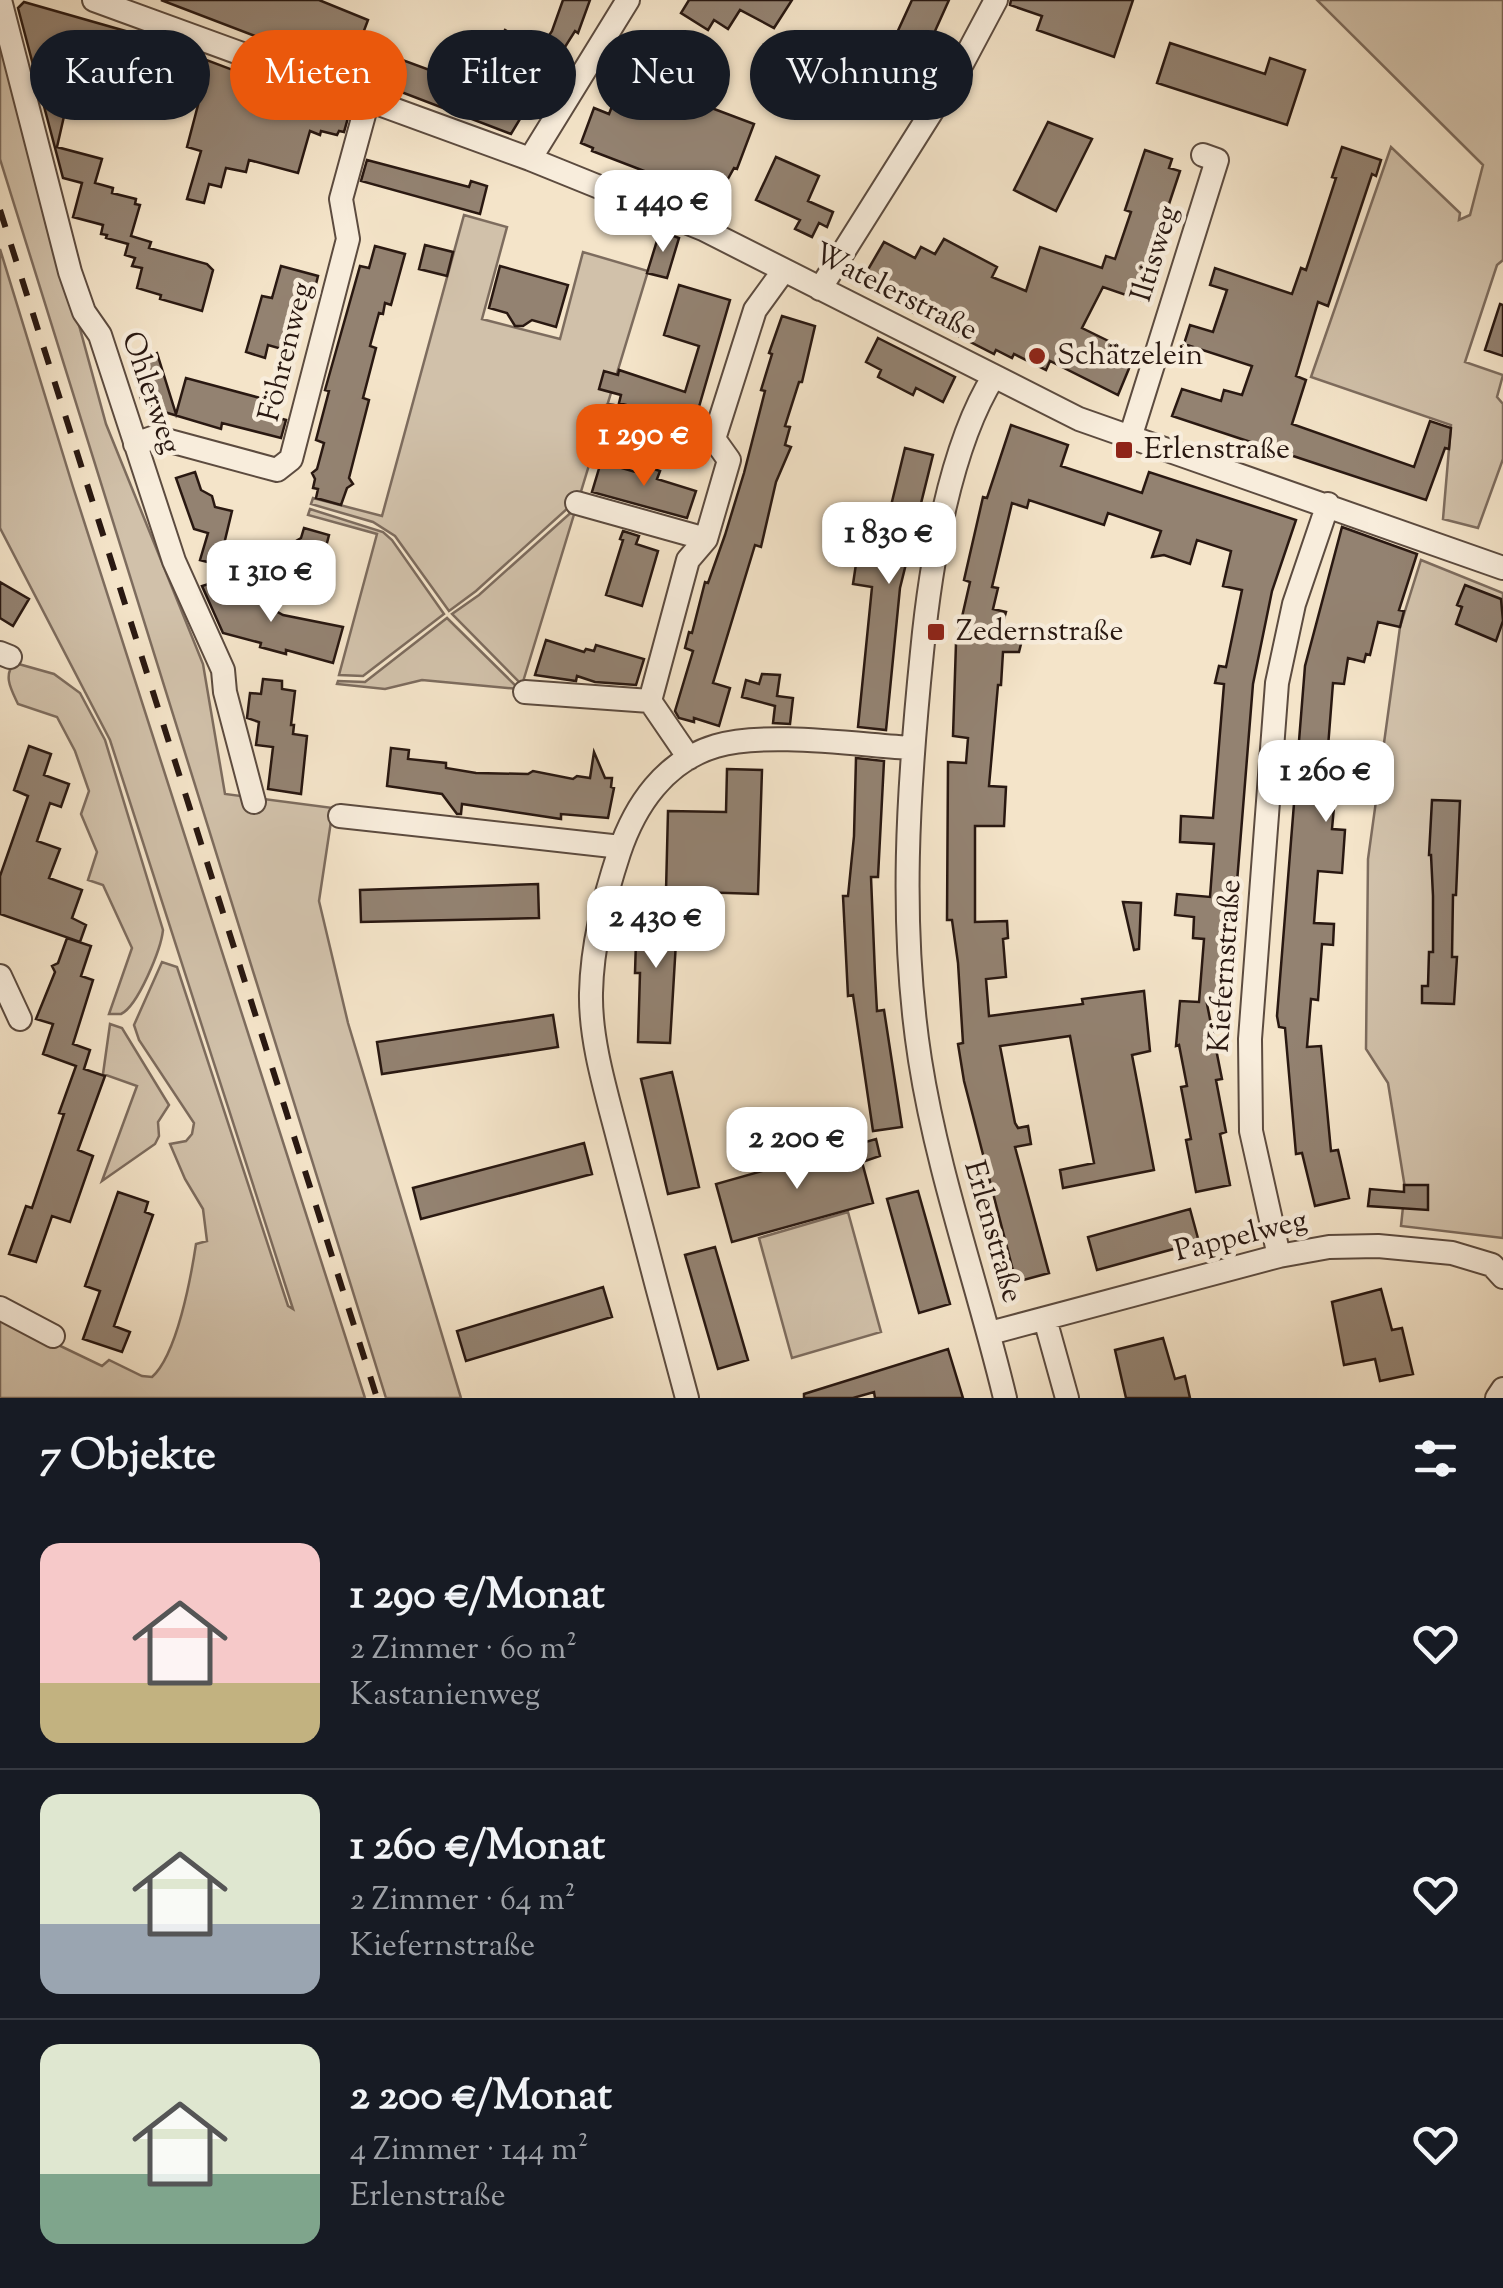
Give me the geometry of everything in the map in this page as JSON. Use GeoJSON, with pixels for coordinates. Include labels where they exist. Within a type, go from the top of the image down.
{"type":"FeatureCollection","features":[{"type":"Feature","properties":{"kind":"street","name":"Ohlerweg"},"geometry":{"type":"LineString","coordinates":[[0,0],[70,272],[84,312],[100,335],[174,561],[224,670],[225,692],[254,802]]}},
{"type":"Feature","properties":{"kind":"street"},"geometry":{"type":"LineString","coordinates":[[530,159],[628,0]]}},
{"type":"Feature","properties":{"kind":"street"},"geometry":{"type":"LineString","coordinates":[[820,289],[962,62],[996,0]]}},
{"type":"Feature","properties":{"kind":"street","name":"Watelerstraße"},"geometry":{"type":"LineString","coordinates":[[102,1],[230,49]]}},
{"type":"Feature","properties":{"kind":"street","name":"Watelerstraße"},"geometry":{"type":"LineString","coordinates":[[407,114],[703,229],[1079,418],[1503,568]]}},
{"type":"Feature","properties":{"kind":"street","name":"Föhrenweg"},"geometry":{"type":"LineString","coordinates":[[135,444],[155,437],[278,470],[291,459],[348,239],[341,199],[363,120]]}},
{"type":"Feature","properties":{"kind":"street","name":"Iltisweg"},"geometry":{"type":"LineString","coordinates":[[1130,438],[1217,160],[1204,155]]}},
{"type":"Feature","properties":{"kind":"street"},"geometry":{"type":"LineString","coordinates":[[714,440],[755,310],[784,270]]}},
{"type":"Feature","properties":{"kind":"street","name":"Erlenstraße"},"geometry":{"type":"LineString","coordinates":[[994,376],[981,398],[956,470],[932,562],[912,748],[908,956],[920,1060],[938,1153],[1006,1398]]}},
{"type":"Feature","properties":{"kind":"street"},"geometry":{"type":"LineString","coordinates":[[610,416],[689,440],[714,440]]}},
{"type":"Feature","properties":{"kind":"street"},"geometry":{"type":"LineString","coordinates":[[689,758],[650,701],[688,560],[706,539],[729,460],[714,440]]}},
{"type":"Feature","properties":{"kind":"street"},"geometry":{"type":"LineString","coordinates":[[577,503],[706,539]]}},
{"type":"Feature","properties":{"kind":"street","name":"Kiefernstraße"},"geometry":{"type":"LineString","coordinates":[[1279,1256],[1251,1132],[1250,1039],[1277,683],[1294,604],[1328,504]]}},
{"type":"Feature","properties":{"kind":"street"},"geometry":{"type":"LineString","coordinates":[[525,692],[650,701]]}},
{"type":"Feature","properties":{"kind":"street"},"geometry":{"type":"LineString","coordinates":[[687,1398],[602,1075],[591,997],[596,935],[621,847],[636,811],[654,785],[689,758],[713,746],[743,740],[912,748]]}},
{"type":"Feature","properties":{"kind":"street"},"geometry":{"type":"LineString","coordinates":[[340,816],[621,847]]}},
{"type":"Feature","properties":{"kind":"street"},"geometry":{"type":"LineString","coordinates":[[0,976],[20,1019]]}},
{"type":"Feature","properties":{"kind":"street","name":"Pappelweg"},"geometry":{"type":"LineString","coordinates":[[990,1333],[1279,1256],[1328,1247],[1378,1246],[1452,1253],[1480,1260],[1500,1270],[1503,1278]]}},
{"type":"Feature","properties":{"kind":"street"},"geometry":{"type":"LineString","coordinates":[[0,1308],[53,1336]]}},
{"type":"Feature","properties":{"kind":"street","name":"Erlenstraße"},"geometry":{"type":"LineString","coordinates":[[1046,1318],[1066,1398]]}},
{"type":"Feature","properties":{"kind":"street"},"geometry":{"type":"LineString","coordinates":[[1497,1398],[1503,1389]]}},
{"type":"Feature","properties":{"kind":"shaded area"},"geometry":{"type":"Polygon","coordinates":[[[1317,0],[1503,0],[1503,260],[1497,265],[1465,362],[1503,375],[1497,397],[1503,404],[1503,459],[1478,528],[1443,519],[1451,425],[1311,377],[1391,147],[1460,213],[1459,220],[1470,215],[1483,165],[1317,0]]]}},
{"type":"Feature","properties":{"kind":"shaded area"},"geometry":{"type":"Polygon","coordinates":[[[0,24],[106,424],[203,664],[225,794],[333,808],[319,901],[348,1023],[461,1398],[386,1398],[0,159],[0,24]]]}},
{"type":"Feature","properties":{"kind":"shaded area"},"geometry":{"type":"Polygon","coordinates":[[[464,215],[507,227],[482,319],[560,339],[583,252],[648,271],[579,498],[449,611],[395,536],[373,522],[311,504],[313,498],[382,516],[464,215]]]}},
{"type":"Feature","properties":{"kind":"shaded area"},"geometry":{"type":"Polygon","coordinates":[[[0,249],[365,1398],[0,1398],[0,1317],[102,1366],[109,1360],[152,1377],[176,1334],[196,1244],[207,1241],[203,1209],[170,1144],[186,1141],[194,1123],[139,1040],[134,1025],[162,962],[177,967],[288,1306],[293,1309],[110,740],[0,528],[0,249]]]}},
{"type":"Feature","properties":{"kind":"shaded area"},"geometry":{"type":"Polygon","coordinates":[[[576,508],[522,685],[452,614],[479,595],[576,508]]]}},
{"type":"Feature","properties":{"kind":"shaded area"},"geometry":{"type":"Polygon","coordinates":[[[310,509],[383,532],[444,614],[363,676],[339,675],[377,534],[308,515],[310,509]]]}},
{"type":"Feature","properties":{"kind":"shaded area"},"geometry":{"type":"Polygon","coordinates":[[[1421,560],[1503,593],[1503,1238],[1401,1226],[1405,1188],[1388,1083],[1366,1049],[1368,859],[1400,627],[1421,560]]]}},
{"type":"Feature","properties":{"kind":"shaded area"},"geometry":{"type":"Polygon","coordinates":[[[447,618],[519,689],[422,680],[385,689],[337,684],[365,682],[447,618]]]}},
{"type":"Feature","properties":{"kind":"shaded area"},"geometry":{"type":"Polygon","coordinates":[[[15,663],[54,674],[80,693],[105,740],[163,930],[141,989],[121,1014],[109,1014],[132,948],[103,885],[88,880],[97,852],[81,814],[89,791],[75,751],[57,717],[18,704],[9,678],[15,663]]]}},
{"type":"Feature","properties":{"kind":"shaded area"},"geometry":{"type":"Polygon","coordinates":[[[110,1024],[122,1028],[169,1105],[158,1122],[155,1144],[102,1181],[137,1086],[103,1074],[110,1024]]]}},
{"type":"Feature","properties":{"kind":"shaded area"},"geometry":{"type":"Polygon","coordinates":[[[848,1212],[881,1332],[792,1358],[759,1238],[848,1212]]]}},
{"type":"Feature","properties":{"kind":"building"},"geometry":{"type":"Polygon","coordinates":[[[161,0],[319,0],[368,20],[364,30],[239,30],[161,0]]]}},
{"type":"Feature","properties":{"kind":"building"},"geometry":{"type":"Polygon","coordinates":[[[563,0],[590,0],[578,33],[552,30],[563,0]]]}},
{"type":"Feature","properties":{"kind":"building"},"geometry":{"type":"Polygon","coordinates":[[[689,0],[792,0],[774,28],[740,10],[728,29],[714,20],[708,30],[681,13],[689,0]]]}},
{"type":"Feature","properties":{"kind":"building"},"geometry":{"type":"Polygon","coordinates":[[[912,0],[949,0],[935,30],[898,30],[912,0]]]}},
{"type":"Feature","properties":{"kind":"building"},"geometry":{"type":"Polygon","coordinates":[[[1011,0],[1133,0],[1114,57],[1037,30],[1042,16],[1010,5],[1011,0]]]}},
{"type":"Feature","properties":{"kind":"building"},"geometry":{"type":"Polygon","coordinates":[[[24,2],[122,30],[30,30],[30,53],[18,8],[24,2]]]}},
{"type":"Feature","properties":{"kind":"building"},"geometry":{"type":"Polygon","coordinates":[[[1170,43],[1265,74],[1270,58],[1305,70],[1287,125],[1157,83],[1170,43]]]}},
{"type":"Feature","properties":{"kind":"building"},"geometry":{"type":"Polygon","coordinates":[[[210,61],[230,69],[230,120],[347,120],[344,132],[337,135],[310,131],[298,173],[249,160],[246,172],[226,168],[221,187],[209,184],[204,203],[187,199],[201,151],[187,147],[194,120],[210,120],[210,61]]]}},
{"type":"Feature","properties":{"kind":"building"},"geometry":{"type":"Polygon","coordinates":[[[407,62],[427,69],[427,102],[407,94],[407,62]]]}},
{"type":"Feature","properties":{"kind":"building"},"geometry":{"type":"Polygon","coordinates":[[[594,108],[596,120],[730,120],[730,115],[754,124],[737,169],[734,168],[719,195],[705,190],[704,194],[592,151],[593,148],[581,143],[594,108]]]}},
{"type":"Feature","properties":{"kind":"building"},"geometry":{"type":"Polygon","coordinates":[[[48,120],[63,120],[57,147],[102,159],[95,183],[113,188],[112,193],[136,199],[135,204],[140,205],[131,236],[151,242],[149,248],[207,264],[213,270],[202,311],[137,288],[142,268],[132,266],[135,258],[125,255],[128,244],[106,238],[101,234],[103,225],[73,217],[82,183],[63,178],[48,120]]]}},
{"type":"Feature","properties":{"kind":"building"},"geometry":{"type":"Polygon","coordinates":[[[474,120],[519,120],[511,134],[474,120]]]}},
{"type":"Feature","properties":{"kind":"building"},"geometry":{"type":"Polygon","coordinates":[[[1048,122],[1092,139],[1056,211],[1014,190],[1048,122]]]}},
{"type":"Feature","properties":{"kind":"building"},"geometry":{"type":"Polygon","coordinates":[[[1342,147],[1381,160],[1376,176],[1372,174],[1328,306],[1318,302],[1296,376],[1306,380],[1292,424],[1414,467],[1430,421],[1451,428],[1449,449],[1445,448],[1426,500],[1172,416],[1182,389],[1221,401],[1224,390],[1242,395],[1252,366],[1184,344],[1190,325],[1213,332],[1227,290],[1210,285],[1215,268],[1292,294],[1301,268],[1306,270],[1342,147]]]}},
{"type":"Feature","properties":{"kind":"building"},"geometry":{"type":"Polygon","coordinates":[[[1145,150],[1172,159],[1169,168],[1180,171],[1160,231],[1166,233],[1149,284],[1154,285],[1149,303],[1103,287],[1082,328],[1135,354],[1118,395],[1050,361],[1046,370],[1014,354],[1012,358],[996,350],[994,354],[859,285],[884,242],[915,258],[921,247],[935,254],[944,239],[997,267],[992,277],[1026,291],[1040,247],[1102,268],[1106,256],[1115,259],[1131,212],[1125,210],[1145,150]]]}},
{"type":"Feature","properties":{"kind":"building"},"geometry":{"type":"Polygon","coordinates":[[[776,157],[819,176],[808,201],[833,212],[827,227],[819,223],[812,237],[795,229],[800,220],[756,200],[776,157]]]}},
{"type":"Feature","properties":{"kind":"building"},"geometry":{"type":"Polygon","coordinates":[[[367,160],[469,187],[471,181],[487,186],[480,214],[361,181],[367,160]]]}},
{"type":"Feature","properties":{"kind":"building"},"geometry":{"type":"Polygon","coordinates":[[[660,231],[679,238],[667,278],[647,273],[660,231]]]}},
{"type":"Feature","properties":{"kind":"building"},"geometry":{"type":"Polygon","coordinates":[[[425,245],[453,252],[447,276],[419,269],[425,245]]]}},
{"type":"Feature","properties":{"kind":"building"},"geometry":{"type":"Polygon","coordinates":[[[375,246],[405,254],[391,305],[385,303],[383,314],[379,313],[370,346],[376,348],[363,398],[369,400],[349,478],[353,484],[347,488],[341,505],[316,498],[318,489],[313,488],[312,473],[317,469],[324,443],[316,440],[329,391],[325,390],[360,266],[369,268],[375,246]]]}},
{"type":"Feature","properties":{"kind":"building"},"geometry":{"type":"Polygon","coordinates":[[[281,266],[318,276],[312,300],[304,297],[289,351],[268,345],[265,358],[246,352],[262,296],[272,298],[281,266]]]}},
{"type":"Feature","properties":{"kind":"building"},"geometry":{"type":"Polygon","coordinates":[[[500,266],[568,285],[556,327],[532,320],[515,326],[507,313],[489,308],[500,266]]]}},
{"type":"Feature","properties":{"kind":"building"},"geometry":{"type":"Polygon","coordinates":[[[679,285],[730,300],[694,424],[619,403],[621,395],[599,389],[604,371],[618,375],[619,370],[685,392],[699,346],[664,335],[679,285]]]}},
{"type":"Feature","properties":{"kind":"building"},"geometry":{"type":"Polygon","coordinates":[[[1500,304],[1503,305],[1503,356],[1485,350],[1500,304]]]}},
{"type":"Feature","properties":{"kind":"building"},"geometry":{"type":"Polygon","coordinates":[[[782,316],[815,326],[802,382],[785,426],[790,427],[785,445],[791,447],[776,482],[761,547],[755,545],[713,683],[730,688],[719,726],[694,718],[694,722],[679,718],[675,711],[693,651],[685,648],[744,473],[765,391],[761,390],[772,354],[769,353],[782,316]]]}},
{"type":"Feature","properties":{"kind":"building"},"geometry":{"type":"Polygon","coordinates":[[[878,338],[955,377],[943,402],[916,388],[913,395],[878,377],[881,370],[866,362],[878,338]]]}},
{"type":"Feature","properties":{"kind":"building"},"geometry":{"type":"Polygon","coordinates":[[[157,353],[176,414],[186,378],[275,402],[271,416],[286,420],[281,438],[222,423],[221,429],[151,408],[153,393],[141,399],[130,361],[157,353]]]}},
{"type":"Feature","properties":{"kind":"building"},"geometry":{"type":"Polygon","coordinates":[[[1011,425],[1068,445],[1061,466],[1142,493],[1149,472],[1296,520],[1272,591],[1253,684],[1227,1006],[1207,1004],[1222,1079],[1216,1080],[1226,1132],[1220,1134],[1230,1185],[1196,1192],[1181,1087],[1187,1086],[1179,1045],[1176,1046],[1180,1001],[1199,1002],[1204,939],[1193,938],[1194,917],[1175,915],[1177,894],[1210,897],[1214,844],[1180,842],[1181,816],[1213,818],[1224,684],[1215,683],[1219,666],[1226,667],[1242,590],[1223,586],[1231,551],[1197,540],[1190,564],[1164,555],[1152,557],[1161,531],[1108,513],[1104,525],[1029,500],[1027,508],[1012,503],[992,587],[998,588],[993,609],[1006,612],[1002,626],[1024,632],[1019,652],[1003,652],[998,685],[989,786],[1006,787],[1004,826],[975,826],[975,922],[1007,921],[1008,938],[1003,939],[1006,977],[986,979],[989,1016],[1083,1004],[1082,999],[1144,991],[1150,1051],[1132,1055],[1154,1170],[1063,1188],[1060,1170],[1094,1163],[1070,1036],[1000,1046],[1015,1123],[1018,1128],[1028,1126],[1031,1144],[1015,1147],[1049,1273],[1016,1282],[964,1081],[958,1044],[963,1043],[958,963],[952,920],[947,920],[948,762],[966,763],[968,738],[953,736],[956,643],[970,582],[964,580],[983,497],[987,498],[1011,425]]]}},
{"type":"Feature","properties":{"kind":"building"},"geometry":{"type":"Polygon","coordinates":[[[905,448],[933,455],[900,588],[886,730],[858,727],[872,587],[853,584],[856,564],[861,565],[867,544],[881,547],[905,448]]]}},
{"type":"Feature","properties":{"kind":"building"},"geometry":{"type":"Polygon","coordinates":[[[601,462],[639,473],[642,465],[660,471],[657,479],[696,491],[687,518],[592,492],[601,462]]]}},
{"type":"Feature","properties":{"kind":"building"},"geometry":{"type":"Polygon","coordinates":[[[195,472],[201,490],[212,496],[215,507],[232,511],[219,565],[200,560],[208,533],[194,529],[176,478],[195,472]]]}},
{"type":"Feature","properties":{"kind":"building"},"geometry":{"type":"Polygon","coordinates":[[[1342,527],[1417,554],[1399,610],[1404,611],[1400,627],[1378,622],[1370,655],[1366,654],[1364,662],[1348,658],[1344,684],[1333,683],[1326,773],[1337,774],[1332,829],[1345,830],[1342,873],[1318,871],[1314,923],[1334,924],[1333,945],[1322,944],[1318,1000],[1311,999],[1307,1047],[1321,1046],[1331,1151],[1338,1150],[1349,1198],[1315,1206],[1302,1153],[1296,1154],[1285,1028],[1279,1027],[1277,1016],[1305,666],[1342,527]]]}},
{"type":"Feature","properties":{"kind":"building"},"geometry":{"type":"Polygon","coordinates":[[[304,528],[329,535],[321,566],[274,554],[301,538],[304,528]]]}},
{"type":"Feature","properties":{"kind":"building"},"geometry":{"type":"Polygon","coordinates":[[[623,531],[639,536],[636,544],[658,551],[642,606],[606,595],[623,531]]]}},
{"type":"Feature","properties":{"kind":"building"},"geometry":{"type":"Polygon","coordinates":[[[228,578],[234,596],[283,615],[343,627],[333,663],[260,647],[261,643],[223,633],[202,586],[228,578]]]}},
{"type":"Feature","properties":{"kind":"building"},"geometry":{"type":"Polygon","coordinates":[[[0,582],[29,599],[13,626],[0,618],[0,582]]]}},
{"type":"Feature","properties":{"kind":"building"},"geometry":{"type":"Polygon","coordinates":[[[1465,585],[1501,599],[1503,621],[1496,641],[1456,624],[1462,607],[1457,605],[1465,585]]]}},
{"type":"Feature","properties":{"kind":"building"},"geometry":{"type":"Polygon","coordinates":[[[546,640],[584,652],[594,651],[596,645],[644,659],[636,685],[595,682],[577,676],[576,681],[535,675],[546,640]]]}},
{"type":"Feature","properties":{"kind":"building"},"geometry":{"type":"Polygon","coordinates":[[[762,674],[780,675],[777,696],[793,698],[790,724],[773,723],[775,706],[742,697],[746,680],[759,684],[762,674]]]}},
{"type":"Feature","properties":{"kind":"building"},"geometry":{"type":"Polygon","coordinates":[[[263,679],[282,681],[282,689],[295,691],[293,734],[307,736],[301,794],[268,789],[273,747],[256,745],[259,722],[247,718],[250,693],[261,694],[263,679]]]}},
{"type":"Feature","properties":{"kind":"building"},"geometry":{"type":"Polygon","coordinates":[[[29,746],[51,754],[44,775],[69,784],[61,807],[50,803],[37,841],[60,849],[49,878],[82,890],[72,918],[86,925],[80,942],[0,914],[0,876],[28,796],[14,790],[29,746]]]}},
{"type":"Feature","properties":{"kind":"building"},"geometry":{"type":"Polygon","coordinates":[[[391,748],[409,750],[408,759],[446,763],[446,768],[476,773],[533,771],[573,779],[590,778],[594,752],[605,778],[612,778],[608,818],[561,814],[561,819],[462,804],[461,814],[457,814],[442,794],[387,786],[391,748]]]}},
{"type":"Feature","properties":{"kind":"building"},"geometry":{"type":"Polygon","coordinates":[[[856,758],[884,761],[878,877],[871,877],[875,974],[877,1011],[884,1010],[902,1127],[873,1131],[853,995],[848,996],[843,896],[848,896],[854,836],[856,758]]]}},
{"type":"Feature","properties":{"kind":"building"},"geometry":{"type":"Polygon","coordinates":[[[727,769],[762,770],[758,894],[666,891],[668,811],[726,812],[727,769]]]}},
{"type":"Feature","properties":{"kind":"building"},"geometry":{"type":"Polygon","coordinates":[[[1432,800],[1460,801],[1453,895],[1452,957],[1457,957],[1454,1004],[1422,1003],[1422,986],[1428,986],[1429,952],[1433,952],[1429,855],[1432,800]]]}},
{"type":"Feature","properties":{"kind":"building"},"geometry":{"type":"Polygon","coordinates":[[[538,884],[539,918],[361,922],[360,890],[538,884]]]}},
{"type":"Feature","properties":{"kind":"building"},"geometry":{"type":"Polygon","coordinates":[[[1123,902],[1141,903],[1139,949],[1134,950],[1123,902]]]}},
{"type":"Feature","properties":{"kind":"building"},"geometry":{"type":"Polygon","coordinates":[[[637,907],[678,908],[670,1043],[638,1042],[637,907]]]}},
{"type":"Feature","properties":{"kind":"building"},"geometry":{"type":"Polygon","coordinates":[[[67,938],[91,946],[81,976],[93,980],[73,1044],[90,1050],[84,1069],[105,1076],[78,1150],[93,1156],[70,1222],[52,1216],[36,1262],[9,1254],[26,1206],[32,1208],[76,1066],[43,1054],[53,1024],[36,1019],[55,972],[52,966],[58,963],[67,938]]]}},
{"type":"Feature","properties":{"kind":"building"},"geometry":{"type":"Polygon","coordinates":[[[553,1015],[558,1047],[382,1074],[377,1042],[553,1015]]]}},
{"type":"Feature","properties":{"kind":"building"},"geometry":{"type":"Polygon","coordinates":[[[672,1072],[699,1187],[668,1194],[641,1079],[672,1072]]]}},
{"type":"Feature","properties":{"kind":"building"},"geometry":{"type":"Polygon","coordinates":[[[876,1139],[880,1156],[862,1162],[873,1203],[732,1242],[716,1184],[876,1139]]]}},
{"type":"Feature","properties":{"kind":"building"},"geometry":{"type":"Polygon","coordinates":[[[584,1143],[592,1174],[421,1219],[413,1188],[584,1143]]]}},
{"type":"Feature","properties":{"kind":"building"},"geometry":{"type":"Polygon","coordinates":[[[1404,1185],[1428,1185],[1428,1210],[1368,1206],[1370,1189],[1404,1192],[1404,1185]]]}},
{"type":"Feature","properties":{"kind":"building"},"geometry":{"type":"Polygon","coordinates":[[[918,1191],[950,1304],[919,1313],[887,1199],[918,1191]]]}},
{"type":"Feature","properties":{"kind":"building"},"geometry":{"type":"Polygon","coordinates":[[[118,1192],[148,1202],[145,1212],[153,1215],[114,1326],[130,1332],[122,1352],[83,1339],[100,1291],[85,1286],[118,1192]]]}},
{"type":"Feature","properties":{"kind":"building"},"geometry":{"type":"Polygon","coordinates":[[[1190,1209],[1199,1242],[1097,1270],[1088,1237],[1190,1209]]]}},
{"type":"Feature","properties":{"kind":"building"},"geometry":{"type":"Polygon","coordinates":[[[715,1247],[748,1360],[718,1369],[685,1255],[715,1247]]]}},
{"type":"Feature","properties":{"kind":"building"},"geometry":{"type":"Polygon","coordinates":[[[603,1287],[612,1317],[466,1361],[457,1331],[603,1287]]]}},
{"type":"Feature","properties":{"kind":"building"},"geometry":{"type":"Polygon","coordinates":[[[1381,1289],[1392,1330],[1402,1328],[1413,1374],[1380,1381],[1375,1359],[1344,1365],[1332,1302],[1381,1289]]]}},
{"type":"Feature","properties":{"kind":"building"},"geometry":{"type":"Polygon","coordinates":[[[1163,1338],[1175,1379],[1185,1376],[1190,1398],[1126,1398],[1115,1350],[1163,1338]]]}},
{"type":"Feature","properties":{"kind":"building"},"geometry":{"type":"Polygon","coordinates":[[[948,1349],[963,1398],[875,1398],[874,1392],[853,1398],[804,1398],[804,1394],[948,1349]]]}},
{"type":"Feature","properties":{"kind":"railway"},"geometry":{"type":"LineString","coordinates":[[0,210],[377,1398]]}},
{"type":"Feature","properties":{"kind":"place","name":"Schätzelein"},"geometry":{"type":"Point","coordinates":[1037,356]}},
{"type":"Feature","properties":{"kind":"place","name":"Erlenstraße"},"geometry":{"type":"Point","coordinates":[1124,450]}},
{"type":"Feature","properties":{"kind":"place","name":"Zedernstraße"},"geometry":{"type":"Point","coordinates":[936,632]}}]}
